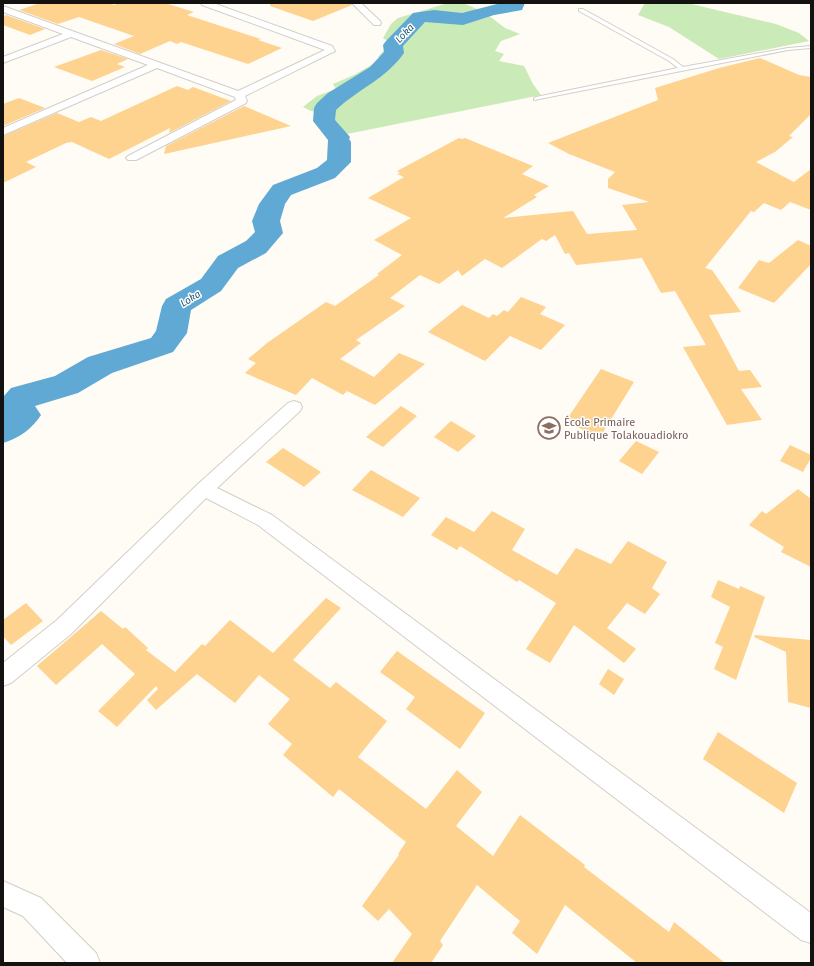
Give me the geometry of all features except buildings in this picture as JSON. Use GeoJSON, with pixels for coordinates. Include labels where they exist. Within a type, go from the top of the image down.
{"type":"FeatureCollection","features":[{"type":"Feature","properties":{"kind":"street"},"geometry":{"type":"LineString","coordinates":[[205,3],[329,48],[330,51],[239,95]]}},
{"type":"Feature","properties":{"kind":"street"},"geometry":{"type":"LineString","coordinates":[[221,8],[232,3]]}},
{"type":"Feature","properties":{"kind":"street"},"geometry":{"type":"LineString","coordinates":[[356,3],[377,22]]}},
{"type":"Feature","properties":{"kind":"street"},"geometry":{"type":"LineString","coordinates":[[3,9],[239,95],[242,101],[132,158]]}},
{"type":"Feature","properties":{"kind":"street"},"geometry":{"type":"LineString","coordinates":[[3,60],[71,34]]}},
{"type":"Feature","properties":{"kind":"street"},"geometry":{"type":"LineString","coordinates":[[3,132],[157,64]]}},
{"type":"Feature","properties":{"kind":"street"},"geometry":{"type":"LineString","coordinates":[[3,676],[64,627],[204,489],[294,407]]}},
{"type":"Feature","properties":{"kind":"street"},"geometry":{"type":"LineString","coordinates":[[204,489],[265,520],[811,930]]}},
{"type":"Feature","properties":{"kind":"street"},"geometry":{"type":"LineString","coordinates":[[3,894],[32,907],[86,963]]}},
{"type":"Feature","properties":{"kind":"lane"},"geometry":{"type":"LineString","coordinates":[[581,10],[671,60],[682,69]]}},
{"type":"Feature","properties":{"kind":"lane"},"geometry":{"type":"LineString","coordinates":[[536,99],[682,69],[788,49],[811,47]]}},
{"type":"Feature","properties":{"kind":"green space"},"geometry":{"type":"Polygon","coordinates":[[[448,3],[463,3],[484,12],[505,28],[520,34],[501,41],[495,51],[504,54],[499,61],[524,66],[533,84],[541,95],[342,135],[325,113],[311,111],[303,107],[317,96],[336,89],[333,84],[354,75],[382,59],[378,57],[390,43],[383,38],[391,24],[398,18],[448,3]]]}},
{"type":"Feature","properties":{"kind":"green space"},"geometry":{"type":"Polygon","coordinates":[[[645,3],[687,3],[776,24],[799,33],[809,41],[719,59],[669,27],[638,15],[645,3]]]}},
{"type":"Feature","properties":{"kind":"waterway","name":"Loka"},"geometry":{"type":"LineString","coordinates":[[338,137],[324,121],[325,108],[336,98],[377,71],[394,53],[393,45],[420,17],[434,16],[463,19],[491,10],[516,6],[516,3]]}},
{"type":"Feature","properties":{"kind":"waterway","name":"Loka"},"geometry":{"type":"LineString","coordinates":[[3,430],[23,415],[13,408],[23,397],[66,385],[100,365],[162,345],[171,333],[177,306],[211,285],[228,262],[256,247],[269,233],[266,221],[272,204],[282,190],[326,173],[339,162],[339,142]]}},
{"type":"Feature","properties":{"kind":"place","name":"École Primaire Publique Tolakouadiokro"},"geometry":{"type":"Point","coordinates":[549,428]}}]}
